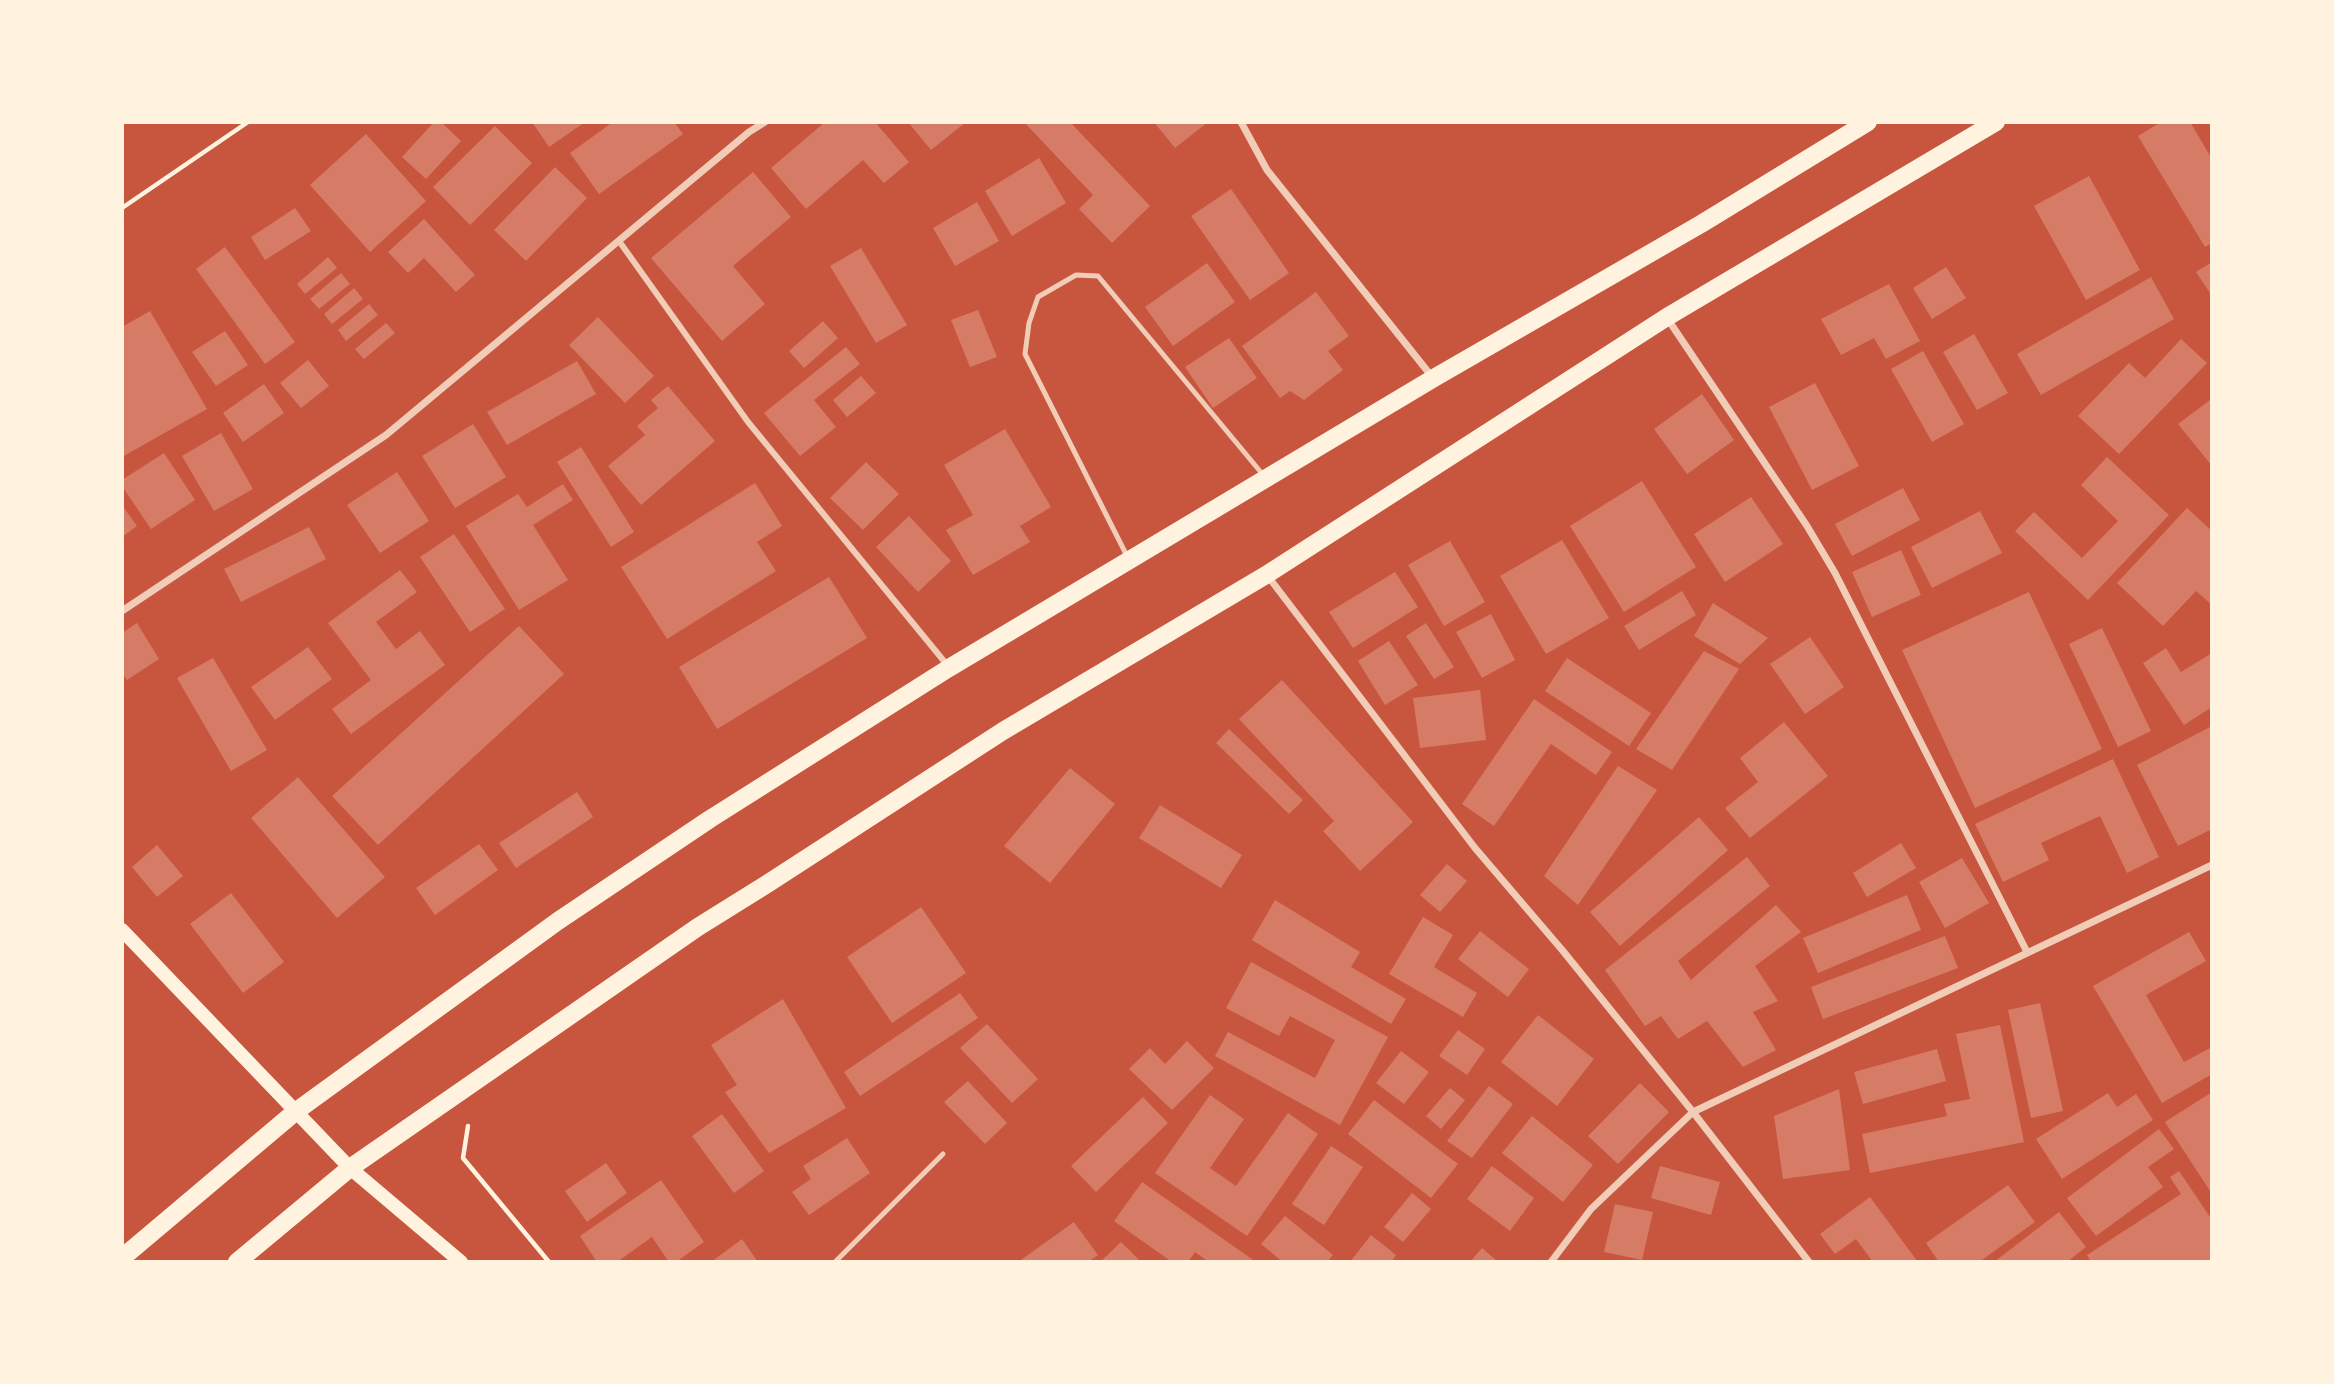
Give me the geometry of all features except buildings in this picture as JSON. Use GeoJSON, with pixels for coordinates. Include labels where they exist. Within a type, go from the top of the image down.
{"type":"FeatureCollection","features":[{"type":"Feature","properties":{"kind":"main road"},"geometry":{"type":"LineString","coordinates":[[122,1258],[295,1112],[558,922],[710,819],[950,668],[1434,378],[1689,231],[1868,122]]}},
{"type":"Feature","properties":{"kind":"main road"},"geometry":{"type":"LineString","coordinates":[[237,1262],[350,1168],[698,927],[1003,731],[1266,575],[1667,317],[1996,122]]}},
{"type":"Feature","properties":{"kind":"main road"},"geometry":{"type":"LineString","coordinates":[[122,930],[350,1168],[461,1262]]}},
{"type":"Feature","properties":{"kind":"street"},"geometry":{"type":"LineString","coordinates":[[743,122],[749,132]]}},
{"type":"Feature","properties":{"kind":"street"},"geometry":{"type":"LineString","coordinates":[[122,611],[386,435],[749,132],[765,122]]}},
{"type":"Feature","properties":{"kind":"street"},"geometry":{"type":"LineString","coordinates":[[1241,122],[1267,170],[1434,378]]}},
{"type":"Feature","properties":{"kind":"street"},"geometry":{"type":"LineString","coordinates":[[619,241],[748,422],[950,668]]}},
{"type":"Feature","properties":{"kind":"street"},"geometry":{"type":"LineString","coordinates":[[1667,317],[1807,526],[1835,573],[2027,952]]}},
{"type":"Feature","properties":{"kind":"street"},"geometry":{"type":"LineString","coordinates":[[1266,575],[1475,848],[1563,951],[1693,1112],[1809,1262]]}},
{"type":"Feature","properties":{"kind":"street"},"geometry":{"type":"LineString","coordinates":[[1551,1262],[1591,1209],[1693,1112],[2211,865]]}},
{"type":"Feature","properties":{"kind":"lane"},"geometry":{"type":"LineString","coordinates":[[1130,561],[1026,354],[1029,323],[1038,297],[1076,275],[1098,276],[1266,479]]}},
{"type":"Feature","properties":{"kind":"lane"},"geometry":{"type":"LineString","coordinates":[[835,1262],[943,1154]]}},
{"type":"Feature","properties":{"kind":"path"},"geometry":{"type":"LineString","coordinates":[[122,208],[248,122]]}}]}
